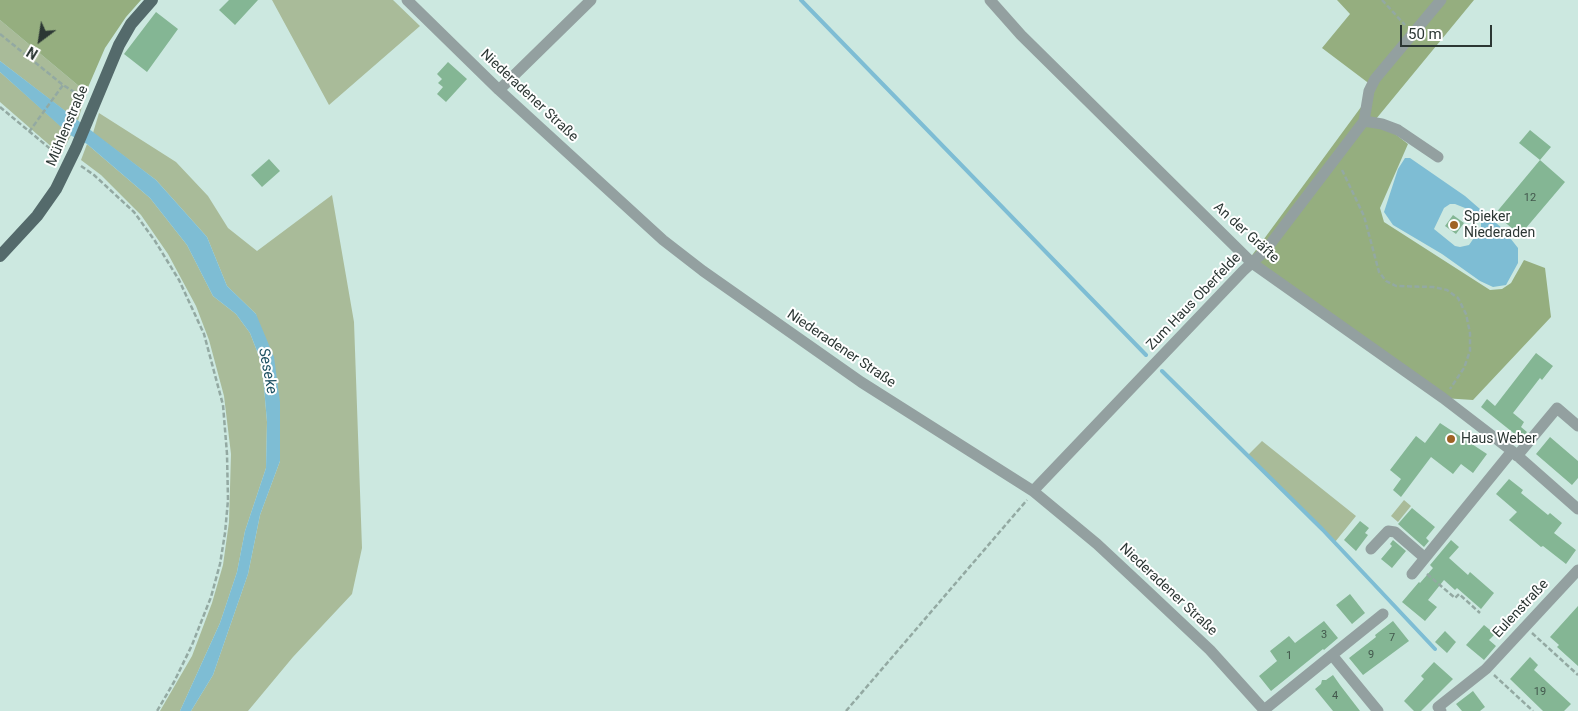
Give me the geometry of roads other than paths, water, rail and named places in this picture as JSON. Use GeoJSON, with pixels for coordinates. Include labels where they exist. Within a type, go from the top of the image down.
{"type":"FeatureCollection","features":[{"type":"Feature","properties":{"kind":"main road","name":"Mühlenstraße"},"geometry":{"type":"LineString","coordinates":[[0,256],[37,216],[56,190],[76,148],[119,45],[131,24],[152,0]]}},
{"type":"Feature","properties":{"kind":"street","name":"Niederadener Straße"},"geometry":{"type":"LineString","coordinates":[[407,0],[499,90],[656,234],[703,271],[861,382],[1034,490],[1098,544],[1210,650],[1264,710]]}},
{"type":"Feature","properties":{"kind":"street"},"geometry":{"type":"LineString","coordinates":[[499,90],[592,0]]}},
{"type":"Feature","properties":{"kind":"street","name":"An der Gräfte"},"geometry":{"type":"LineString","coordinates":[[990,0],[1021,35],[1252,263],[1443,398],[1514,454],[1578,509]]}},
{"type":"Feature","properties":{"kind":"street","name":"Zum Haus Oberfelde"},"geometry":{"type":"LineString","coordinates":[[1034,490],[1265,251],[1364,121],[1369,91],[1375,78],[1441,0]]}},
{"type":"Feature","properties":{"kind":"street"},"geometry":{"type":"LineString","coordinates":[[1364,121],[1382,124],[1398,130],[1438,157]]}},
{"type":"Feature","properties":{"kind":"street"},"geometry":{"type":"LineString","coordinates":[[1371,549],[1388,531],[1395,532],[1418,564],[1514,454],[1557,408],[1578,426]]}},
{"type":"Feature","properties":{"kind":"street","name":"Eulenstraße"},"geometry":{"type":"LineString","coordinates":[[1440,711],[1438,708],[1486,669],[1578,570]]}},
{"type":"Feature","properties":{"kind":"street"},"geometry":{"type":"LineString","coordinates":[[1264,710],[1383,614]]}},
{"type":"Feature","properties":{"kind":"street"},"geometry":{"type":"LineString","coordinates":[[1332,655],[1378,711]]}},
{"type":"Feature","properties":{"kind":"water","name":"Seseke"},"geometry":{"type":"Polygon","coordinates":[[[0,61],[156,180],[207,237],[227,286],[256,314],[274,357],[280,402],[280,461],[260,515],[248,574],[213,675],[191,711],[180,711],[220,623],[237,572],[245,531],[266,468],[267,422],[262,364],[250,333],[236,314],[213,296],[187,245],[150,198],[87,144],[70,135],[0,72],[0,61]]]}},
{"type":"Feature","properties":{"kind":"water"},"geometry":{"type":"Polygon","coordinates":[[[1405,158],[1410,158],[1465,196],[1503,229],[1518,248],[1518,263],[1506,285],[1493,287],[1480,281],[1442,254],[1393,225],[1384,212],[1398,169],[1405,158]],[[1450,204],[1444,208],[1434,229],[1455,246],[1469,245],[1481,228],[1481,222],[1465,208],[1450,204]]]}},
{"type":"Feature","properties":{"kind":"waterway"},"geometry":{"type":"LineString","coordinates":[[801,0],[1146,355]]}},
{"type":"Feature","properties":{"kind":"waterway"},"geometry":{"type":"LineString","coordinates":[[1162,371],[1322,529],[1435,649]]}},
{"type":"Feature","properties":{"kind":"place","name":"Spieker Niederaden"},"geometry":{"type":"Point","coordinates":[1454,225]}},
{"type":"Feature","properties":{"kind":"place","name":"Haus Weber"},"geometry":{"type":"Point","coordinates":[1451,439]}}]}
